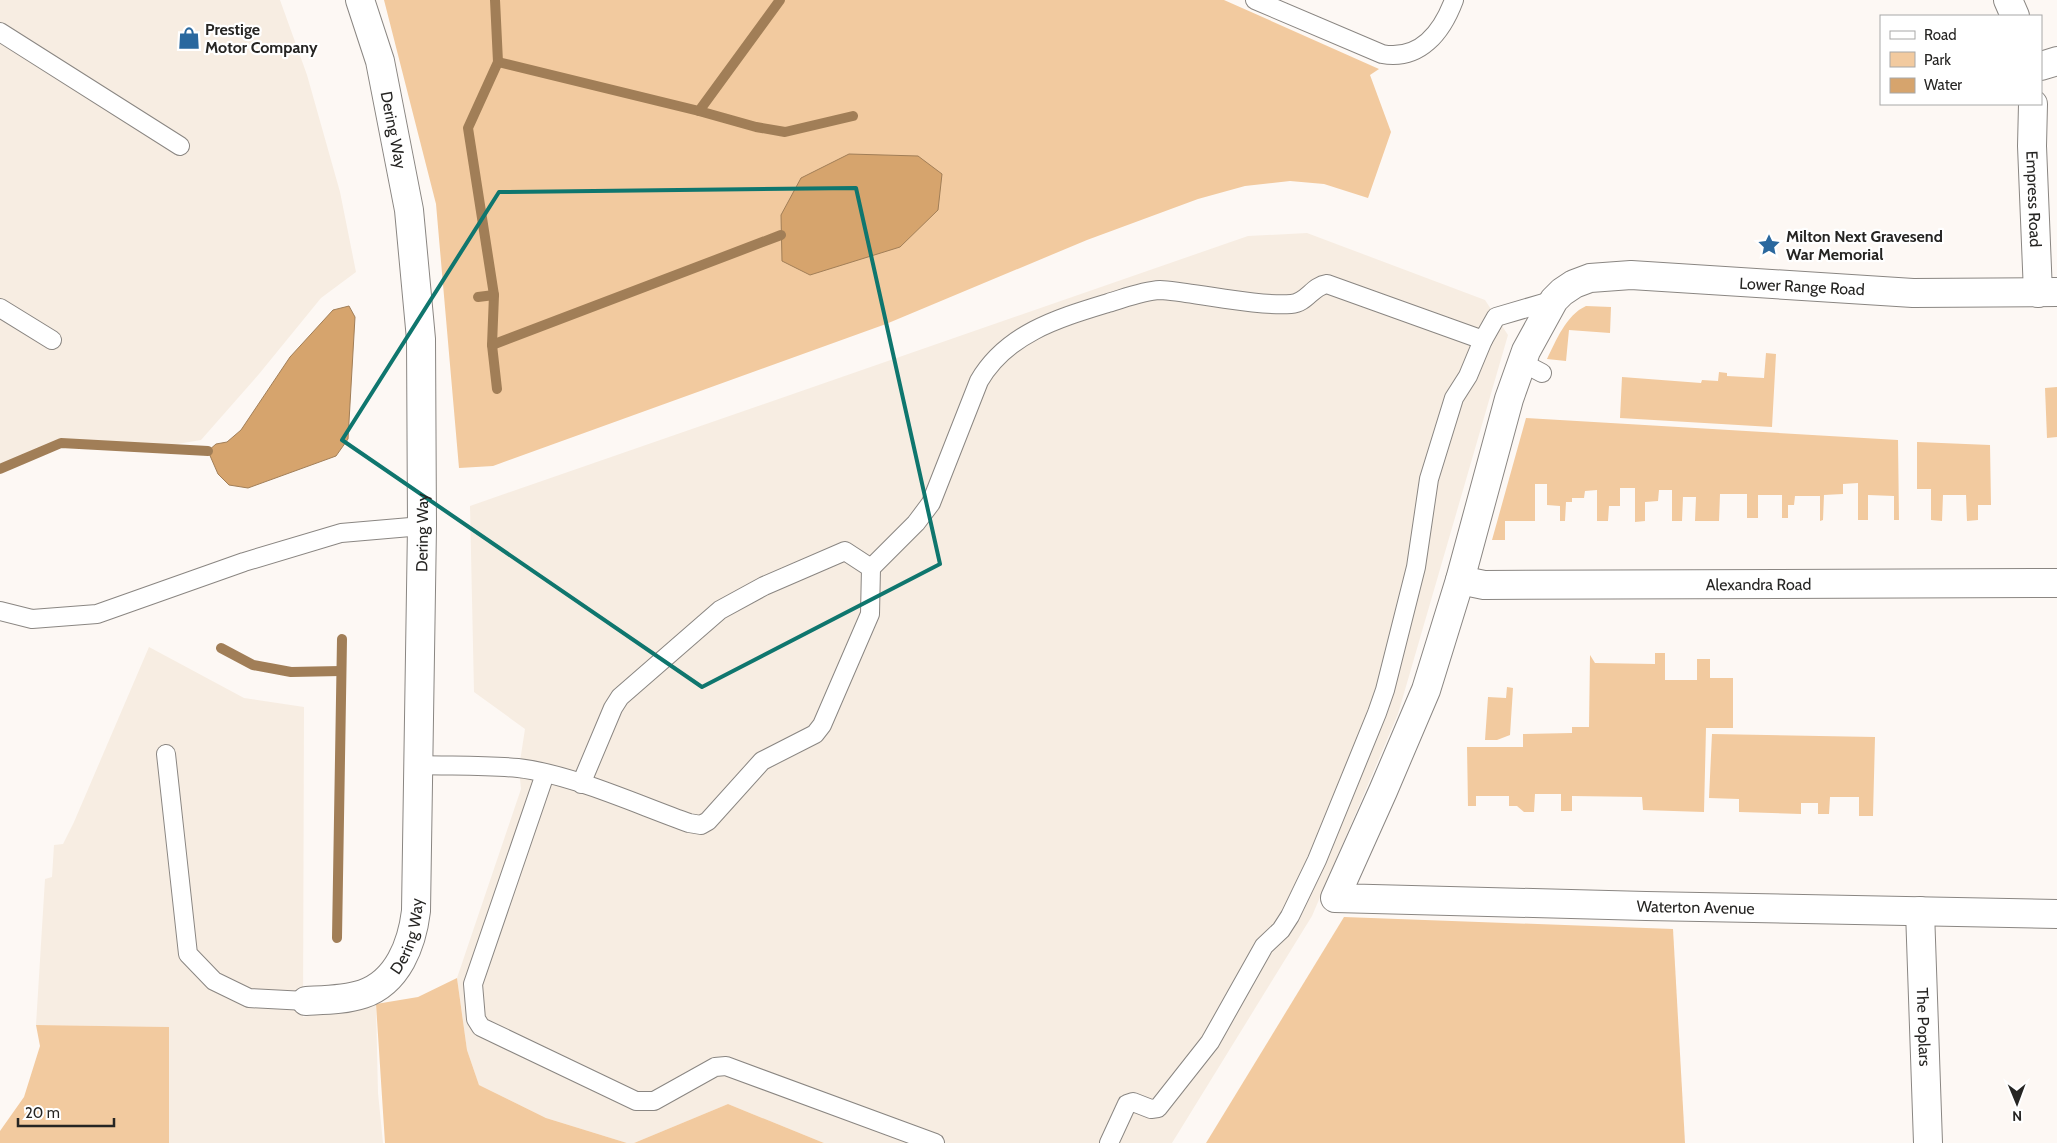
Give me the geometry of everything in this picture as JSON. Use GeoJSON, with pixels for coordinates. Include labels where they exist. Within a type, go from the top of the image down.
{"type":"FeatureCollection","features":[{"type":"Feature","properties":{"kind":"street","name":"Dering Way"},"geometry":{"type":"LineString","coordinates":[[306,1001],[351,997],[372,990],[391,974],[406,952],[414,931],[416,911],[422,526],[421,338],[409,210],[380,61],[360,0]]}},
{"type":"Feature","properties":{"kind":"street"},"geometry":{"type":"LineString","coordinates":[[2008,0],[2015,15]]}},
{"type":"Feature","properties":{"kind":"street"},"geometry":{"type":"LineString","coordinates":[[2042,66],[2057,61]]}},
{"type":"Feature","properties":{"kind":"street","name":"Empress Road"},"geometry":{"type":"LineString","coordinates":[[2033,105],[2032,146],[2047,293]]}},
{"type":"Feature","properties":{"kind":"street","name":"Lower Range Road"},"geometry":{"type":"LineString","coordinates":[[1554,300],[1574,284],[1590,278],[1631,275],[1913,293],[2047,293]]}},
{"type":"Feature","properties":{"kind":"street"},"geometry":{"type":"LineString","coordinates":[[1460,580],[1509,399],[1531,367],[1534,335],[1554,300]]}},
{"type":"Feature","properties":{"kind":"street","name":"Alexandra Road"},"geometry":{"type":"LineString","coordinates":[[1460,580],[1484,585],[2057,583]]}},
{"type":"Feature","properties":{"kind":"street","name":"Waterton Avenue"},"geometry":{"type":"LineString","coordinates":[[1460,580],[1426,690],[1380,799],[1334,898],[2057,914]]}},
{"type":"Feature","properties":{"kind":"street","name":"The Poplars"},"geometry":{"type":"LineString","coordinates":[[1920,911],[1928,1143]]}},
{"type":"Feature","properties":{"kind":"lane"},"geometry":{"type":"LineString","coordinates":[[1255,0],[1382,54],[1396,56],[1408,54],[1428,43],[1448,16],[1454,0]]}},
{"type":"Feature","properties":{"kind":"lane"},"geometry":{"type":"LineString","coordinates":[[0,32],[180,146]]}},
{"type":"Feature","properties":{"kind":"lane"},"geometry":{"type":"LineString","coordinates":[[419,765],[519,768],[581,784],[689,823],[701,825],[708,821],[762,761],[815,734],[822,726],[870,614],[871,568],[916,523],[930,503],[979,380],[984,372],[1008,347],[1029,333],[1058,318],[1141,293],[1161,290],[1290,304],[1304,300],[1319,287],[1326,284],[1483,340]]}},
{"type":"Feature","properties":{"kind":"lane"},"geometry":{"type":"LineString","coordinates":[[1109,1143],[1127,1104],[1133,1102],[1151,1109],[1158,1108],[1210,1042],[1264,946],[1285,924],[1306,884],[1382,698],[1416,568],[1429,479],[1454,398],[1468,376],[1483,340],[1496,317],[1554,300]]}},
{"type":"Feature","properties":{"kind":"lane"},"geometry":{"type":"LineString","coordinates":[[0,308],[52,340]]}},
{"type":"Feature","properties":{"kind":"lane"},"geometry":{"type":"LineString","coordinates":[[0,612],[32,618],[97,614],[244,562],[341,533],[422,526]]}},
{"type":"Feature","properties":{"kind":"lane"},"geometry":{"type":"LineString","coordinates":[[581,784],[613,708],[620,697],[720,610],[764,586],[844,551],[871,568]]}},
{"type":"Feature","properties":{"kind":"lane"},"geometry":{"type":"LineString","coordinates":[[166,754],[188,954],[214,981],[250,998],[306,1001]]}},
{"type":"Feature","properties":{"kind":"lane"},"geometry":{"type":"LineString","coordinates":[[545,774],[473,984],[476,1019],[481,1027],[636,1101],[654,1101],[715,1067],[726,1066],[935,1143]]}},
{"type":"Feature","properties":{"kind":"highlighted area"},"geometry":{"type":"Polygon","coordinates":[[[856,188],[940,564],[702,687],[342,440],[499,192],[856,188]]]}},
{"type":"Feature","properties":{"kind":"shaded area"},"geometry":{"type":"Polygon","coordinates":[[[0,0],[280,0],[307,75],[340,192],[356,272],[321,298],[259,374],[201,440],[148,449],[61,443],[0,469],[0,0]]]}},
{"type":"Feature","properties":{"kind":"shaded area"},"geometry":{"type":"Polygon","coordinates":[[[1307,233],[1485,300],[1508,335],[1398,714],[1312,916],[1172,1143],[824,1143],[728,1104],[634,1143],[627,1143],[546,1118],[479,1085],[467,1050],[457,978],[521,789],[519,768],[525,729],[474,692],[470,506],[1248,236],[1307,233]]]}},
{"type":"Feature","properties":{"kind":"shaded area"},"geometry":{"type":"Polygon","coordinates":[[[149,647],[244,698],[304,707],[303,1017],[376,1004],[378,1093],[383,1143],[169,1143],[169,1027],[36,1025],[45,879],[52,877],[54,845],[63,844],[74,822],[149,647]]]}},
{"type":"Feature","properties":{"kind":"green space"},"geometry":{"type":"Polygon","coordinates":[[[384,0],[1224,0],[1379,69],[1370,75],[1391,132],[1368,198],[1324,184],[1290,181],[1245,186],[1198,199],[1087,240],[886,324],[493,466],[459,468],[436,204],[384,0]]]}},
{"type":"Feature","properties":{"kind":"green space"},"geometry":{"type":"Polygon","coordinates":[[[1586,306],[1611,307],[1610,333],[1569,330],[1566,361],[1547,359],[1567,322],[1586,306]]]}},
{"type":"Feature","properties":{"kind":"green space"},"geometry":{"type":"Polygon","coordinates":[[[1766,353],[1776,354],[1772,427],[1620,418],[1622,377],[1701,383],[1702,380],[1718,381],[1719,372],[1727,373],[1727,376],[1764,378],[1766,353]]]}},
{"type":"Feature","properties":{"kind":"green space"},"geometry":{"type":"Polygon","coordinates":[[[2057,387],[2057,437],[2047,438],[2045,388],[2057,387]]]}},
{"type":"Feature","properties":{"kind":"green space"},"geometry":{"type":"Polygon","coordinates":[[[1526,418],[1898,440],[1899,520],[1894,520],[1894,496],[1868,495],[1868,520],[1858,520],[1858,483],[1843,484],[1843,494],[1824,495],[1823,520],[1820,521],[1820,496],[1795,496],[1794,505],[1788,505],[1788,518],[1782,518],[1782,495],[1758,495],[1758,518],[1747,518],[1747,494],[1720,494],[1719,521],[1695,521],[1696,497],[1683,497],[1682,521],[1672,521],[1672,490],[1659,490],[1658,501],[1645,502],[1645,521],[1635,522],[1635,488],[1620,488],[1620,506],[1609,506],[1608,521],[1597,521],[1597,490],[1585,491],[1584,498],[1572,498],[1572,502],[1566,502],[1565,521],[1560,521],[1560,506],[1547,505],[1547,484],[1535,484],[1535,521],[1505,521],[1505,540],[1492,540],[1526,418]]]}},
{"type":"Feature","properties":{"kind":"green space"},"geometry":{"type":"Polygon","coordinates":[[[1917,442],[1990,445],[1991,505],[1978,505],[1978,520],[1967,521],[1966,495],[1943,495],[1942,521],[1931,520],[1931,489],[1917,489],[1917,442]]]}},
{"type":"Feature","properties":{"kind":"green space"},"geometry":{"type":"Polygon","coordinates":[[[1655,653],[1665,653],[1665,680],[1697,680],[1697,659],[1710,659],[1710,678],[1733,678],[1733,728],[1706,728],[1704,812],[1643,810],[1642,797],[1572,796],[1572,811],[1561,811],[1561,794],[1535,794],[1534,812],[1524,812],[1517,806],[1509,806],[1509,796],[1476,796],[1476,806],[1468,806],[1467,747],[1523,747],[1523,734],[1572,733],[1572,727],[1589,727],[1590,655],[1595,663],[1655,664],[1655,653]]]}},
{"type":"Feature","properties":{"kind":"green space"},"geometry":{"type":"Polygon","coordinates":[[[1507,687],[1513,688],[1510,735],[1497,740],[1485,740],[1488,697],[1506,698],[1507,687]]]}},
{"type":"Feature","properties":{"kind":"green space"},"geometry":{"type":"Polygon","coordinates":[[[1712,734],[1875,737],[1873,816],[1859,816],[1859,797],[1830,797],[1829,814],[1818,814],[1818,803],[1801,803],[1801,814],[1739,812],[1739,799],[1709,798],[1712,734]]]}},
{"type":"Feature","properties":{"kind":"green space"},"geometry":{"type":"Polygon","coordinates":[[[1344,917],[1673,929],[1685,1143],[1206,1143],[1344,917]]]}},
{"type":"Feature","properties":{"kind":"green space"},"geometry":{"type":"Polygon","coordinates":[[[457,978],[467,1050],[479,1085],[546,1118],[627,1143],[385,1143],[376,1004],[418,997],[457,978]]]}},
{"type":"Feature","properties":{"kind":"green space"},"geometry":{"type":"Polygon","coordinates":[[[36,1025],[169,1027],[169,1143],[0,1143],[0,1131],[24,1097],[40,1046],[36,1025]]]}},
{"type":"Feature","properties":{"kind":"green space"},"geometry":{"type":"Polygon","coordinates":[[[728,1104],[824,1143],[634,1143],[728,1104]]]}},
{"type":"Feature","properties":{"kind":"water"},"geometry":{"type":"Polygon","coordinates":[[[849,154],[918,156],[942,174],[938,210],[900,247],[810,275],[782,261],[781,215],[801,178],[849,154]]]}},
{"type":"Feature","properties":{"kind":"water"},"geometry":{"type":"Polygon","coordinates":[[[349,306],[355,317],[348,439],[336,456],[248,488],[229,485],[218,474],[208,451],[216,444],[227,442],[241,430],[290,357],[333,310],[349,306]]]}},
{"type":"Feature","properties":{"kind":"waterway"},"geometry":{"type":"LineString","coordinates":[[495,0],[498,62],[468,128],[494,295],[492,345],[497,389]]}},
{"type":"Feature","properties":{"kind":"waterway"},"geometry":{"type":"LineString","coordinates":[[498,62],[699,111],[780,0]]}},
{"type":"Feature","properties":{"kind":"waterway"},"geometry":{"type":"LineString","coordinates":[[699,111],[756,127],[785,132],[853,116]]}},
{"type":"Feature","properties":{"kind":"waterway"},"geometry":{"type":"LineString","coordinates":[[492,345],[781,235]]}},
{"type":"Feature","properties":{"kind":"waterway"},"geometry":{"type":"LineString","coordinates":[[478,297],[494,295]]}},
{"type":"Feature","properties":{"kind":"waterway"},"geometry":{"type":"LineString","coordinates":[[0,469],[61,443],[208,451]]}},
{"type":"Feature","properties":{"kind":"waterway"},"geometry":{"type":"LineString","coordinates":[[337,938],[342,639]]}},
{"type":"Feature","properties":{"kind":"waterway"},"geometry":{"type":"LineString","coordinates":[[221,648],[253,665],[291,672],[341,671]]}},
{"type":"Feature","properties":{"kind":"place","name":"Prestige Motor Company"},"geometry":{"type":"Point","coordinates":[189,38]}},
{"type":"Feature","properties":{"kind":"place","name":"Milton Next Gravesend War Memorial"},"geometry":{"type":"Point","coordinates":[1769,245]}}]}
